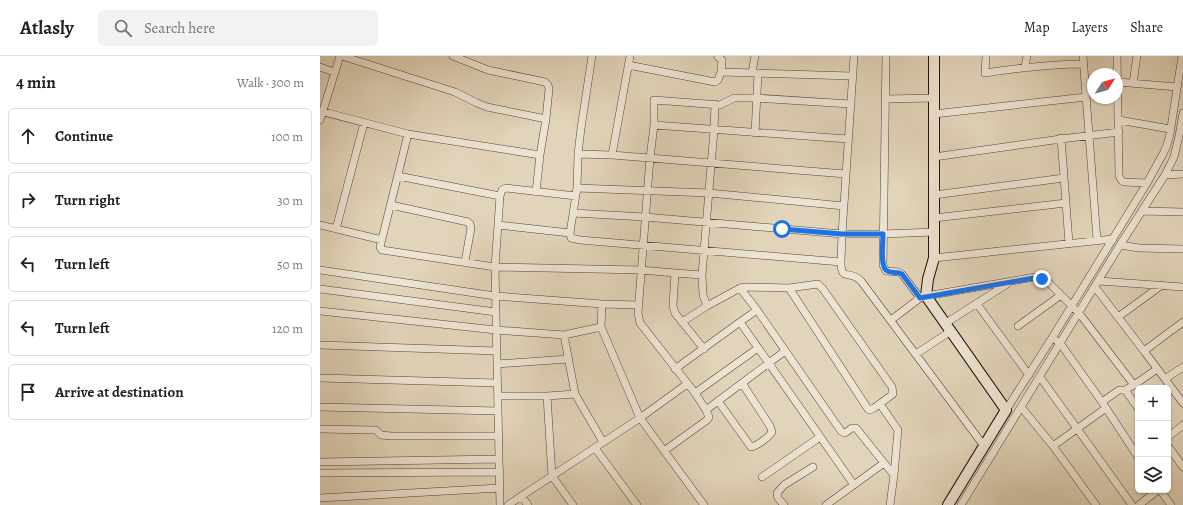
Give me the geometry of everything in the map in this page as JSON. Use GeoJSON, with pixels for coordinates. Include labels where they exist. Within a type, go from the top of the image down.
{"type":"FeatureCollection","features":[{"type":"Feature","properties":{"kind":"street"},"geometry":{"type":"LineString","coordinates":[[320,120],[321,112],[334,72],[341,56],[455,92],[477,104],[546,118]]}},
{"type":"Feature","properties":{"kind":"street"},"geometry":{"type":"LineString","coordinates":[[453,56],[488,70],[546,83],[549,89],[536,192]]}},
{"type":"Feature","properties":{"kind":"street"},"geometry":{"type":"LineString","coordinates":[[592,56],[578,154],[577,188],[570,233],[570,236],[573,239],[841,262]]}},
{"type":"Feature","properties":{"kind":"street"},"geometry":{"type":"LineString","coordinates":[[612,155],[630,56]]}},
{"type":"Feature","properties":{"kind":"street"},"geometry":{"type":"LineString","coordinates":[[628,65],[715,82],[718,80],[721,72],[722,60],[716,56]]}},
{"type":"Feature","properties":{"kind":"street"},"geometry":{"type":"LineString","coordinates":[[754,56],[756,98],[754,133]]}},
{"type":"Feature","properties":{"kind":"street"},"geometry":{"type":"LineString","coordinates":[[854,56],[842,234],[842,272],[855,276],[859,279],[984,446]]}},
{"type":"Feature","properties":{"kind":"street"},"geometry":{"type":"LineString","coordinates":[[886,56],[882,262],[886,270],[889,272],[898,272],[902,274],[949,327],[1006,410]]}},
{"type":"Feature","properties":{"kind":"street"},"geometry":{"type":"LineString","coordinates":[[923,297],[934,258],[934,56]]}},
{"type":"Feature","properties":{"kind":"street"},"geometry":{"type":"LineString","coordinates":[[986,56],[985,73],[1025,67],[1033,68],[1058,64],[1084,64]]}},
{"type":"Feature","properties":{"kind":"street"},"geometry":{"type":"LineString","coordinates":[[1025,67],[1027,56]]}},
{"type":"Feature","properties":{"kind":"street"},"geometry":{"type":"LineString","coordinates":[[1083,56],[1097,240]]}},
{"type":"Feature","properties":{"kind":"street"},"geometry":{"type":"LineString","coordinates":[[1117,56],[1117,68]]}},
{"type":"Feature","properties":{"kind":"street"},"geometry":{"type":"LineString","coordinates":[[1133,83],[1137,56]]}},
{"type":"Feature","properties":{"kind":"street"},"geometry":{"type":"LineString","coordinates":[[1074,309],[1097,284],[1165,175],[1174,157],[1177,87],[1182,56]]}},
{"type":"Feature","properties":{"kind":"street"},"geometry":{"type":"LineString","coordinates":[[320,67],[334,72]]}},
{"type":"Feature","properties":{"kind":"street"},"geometry":{"type":"LineString","coordinates":[[721,72],[852,76]]}},
{"type":"Feature","properties":{"kind":"street"},"geometry":{"type":"LineString","coordinates":[[1123,82],[1177,87]]}},
{"type":"Feature","properties":{"kind":"street"},"geometry":{"type":"LineString","coordinates":[[934,114],[1086,97]]}},
{"type":"Feature","properties":{"kind":"street"},"geometry":{"type":"LineString","coordinates":[[664,451],[709,417],[695,393],[640,323],[638,313],[647,191],[654,126],[654,100],[723,104],[734,98],[756,98],[850,104]]}},
{"type":"Feature","properties":{"kind":"street"},"geometry":{"type":"LineString","coordinates":[[886,99],[934,98]]}},
{"type":"Feature","properties":{"kind":"street"},"geometry":{"type":"LineString","coordinates":[[707,306],[703,295],[702,275],[715,104]]}},
{"type":"Feature","properties":{"kind":"street"},"geometry":{"type":"LineString","coordinates":[[1119,104],[1120,179],[1124,182],[1147,183]]}},
{"type":"Feature","properties":{"kind":"street"},"geometry":{"type":"LineString","coordinates":[[321,112],[408,134],[540,155]]}},
{"type":"Feature","properties":{"kind":"street"},"geometry":{"type":"LineString","coordinates":[[961,505],[1040,376],[1056,340],[1113,239],[1147,183],[1167,145],[1175,134],[1183,114]]}},
{"type":"Feature","properties":{"kind":"street"},"geometry":{"type":"LineString","coordinates":[[1119,120],[1175,134]]}},
{"type":"Feature","properties":{"kind":"street"},"geometry":{"type":"LineString","coordinates":[[336,229],[364,123]]}},
{"type":"Feature","properties":{"kind":"street"},"geometry":{"type":"LineString","coordinates":[[654,126],[848,139]]}},
{"type":"Feature","properties":{"kind":"street"},"geometry":{"type":"LineString","coordinates":[[934,157],[1119,132]]}},
{"type":"Feature","properties":{"kind":"street"},"geometry":{"type":"LineString","coordinates":[[408,134],[392,205],[380,248],[383,250],[495,267],[641,270],[702,275]]}},
{"type":"Feature","properties":{"kind":"street"},"geometry":{"type":"LineString","coordinates":[[1061,139],[1069,243]]}},
{"type":"Feature","properties":{"kind":"street"},"geometry":{"type":"LineString","coordinates":[[578,154],[612,155],[846,174]]}},
{"type":"Feature","properties":{"kind":"street"},"geometry":{"type":"LineString","coordinates":[[1165,175],[1183,174]]}},
{"type":"Feature","properties":{"kind":"street"},"geometry":{"type":"LineString","coordinates":[[398,176],[500,196]]}},
{"type":"Feature","properties":{"kind":"street"},"geometry":{"type":"LineString","coordinates":[[934,195],[1064,178]]}},
{"type":"Feature","properties":{"kind":"street"},"geometry":{"type":"LineString","coordinates":[[500,505],[495,267],[500,196],[502,190],[506,188],[576,196]]}},
{"type":"Feature","properties":{"kind":"street"},"geometry":{"type":"LineString","coordinates":[[577,188],[709,193],[844,206]]}},
{"type":"Feature","properties":{"kind":"street"},"geometry":{"type":"LineString","coordinates":[[934,218],[1066,203]]}},
{"type":"Feature","properties":{"kind":"street"},"geometry":{"type":"LineString","coordinates":[[392,205],[468,222],[471,228],[465,262]]}},
{"type":"Feature","properties":{"kind":"street"},"geometry":{"type":"LineString","coordinates":[[1142,211],[1183,212]]}},
{"type":"Feature","properties":{"kind":"street"},"geometry":{"type":"LineString","coordinates":[[573,213],[645,217],[842,234],[934,232]]}},
{"type":"Feature","properties":{"kind":"street"},"geometry":{"type":"LineString","coordinates":[[320,224],[382,240]]}},
{"type":"Feature","properties":{"kind":"street"},"geometry":{"type":"LineString","coordinates":[[498,225],[570,233]]}},
{"type":"Feature","properties":{"kind":"street"},"geometry":{"type":"LineString","coordinates":[[934,258],[1113,239]]}},
{"type":"Feature","properties":{"kind":"street"},"geometry":{"type":"LineString","coordinates":[[1120,246],[1139,248],[1183,248]]}},
{"type":"Feature","properties":{"kind":"street"},"geometry":{"type":"LineString","coordinates":[[320,270],[495,296],[638,306]]}},
{"type":"Feature","properties":{"kind":"street"},"geometry":{"type":"LineString","coordinates":[[675,273],[675,313],[704,349]]}},
{"type":"Feature","properties":{"kind":"street"},"geometry":{"type":"LineString","coordinates":[[890,320],[923,297],[1034,278],[1042,279],[1047,281],[1074,309],[1134,385]]}},
{"type":"Feature","properties":{"kind":"street"},"geometry":{"type":"LineString","coordinates":[[916,354],[977,304],[1010,282]]}},
{"type":"Feature","properties":{"kind":"street"},"geometry":{"type":"LineString","coordinates":[[682,322],[740,288],[789,288],[818,284],[893,389],[894,394],[880,404],[868,409],[789,288]]}},
{"type":"Feature","properties":{"kind":"street"},"geometry":{"type":"LineString","coordinates":[[1097,284],[1162,285],[1183,287]]}},
{"type":"Feature","properties":{"kind":"street"},"geometry":{"type":"LineString","coordinates":[[1097,284],[1118,317],[1183,403]]}},
{"type":"Feature","properties":{"kind":"street"},"geometry":{"type":"LineString","coordinates":[[1118,317],[1162,285]]}},
{"type":"Feature","properties":{"kind":"street"},"geometry":{"type":"LineString","coordinates":[[740,288],[843,433],[852,428],[856,428],[894,475]]}},
{"type":"Feature","properties":{"kind":"street"},"geometry":{"type":"LineString","coordinates":[[320,289],[496,312]]}},
{"type":"Feature","properties":{"kind":"street"},"geometry":{"type":"LineString","coordinates":[[1018,326],[1061,295]]}},
{"type":"Feature","properties":{"kind":"street"},"geometry":{"type":"LineString","coordinates":[[602,304],[601,327],[640,418],[704,505]]}},
{"type":"Feature","properties":{"kind":"street"},"geometry":{"type":"LineString","coordinates":[[977,304],[1029,375]]}},
{"type":"Feature","properties":{"kind":"street"},"geometry":{"type":"LineString","coordinates":[[675,369],[757,310]]}},
{"type":"Feature","properties":{"kind":"street"},"geometry":{"type":"LineString","coordinates":[[320,311],[496,330],[564,335],[601,327]]}},
{"type":"Feature","properties":{"kind":"street"},"geometry":{"type":"LineString","coordinates":[[740,322],[854,485]]}},
{"type":"Feature","properties":{"kind":"street"},"geometry":{"type":"LineString","coordinates":[[1144,351],[1183,322]]}},
{"type":"Feature","properties":{"kind":"street"},"geometry":{"type":"LineString","coordinates":[[564,335],[575,394],[603,442]]}},
{"type":"Feature","properties":{"kind":"street"},"geometry":{"type":"LineString","coordinates":[[948,505],[1006,410],[1029,375],[1056,340]]}},
{"type":"Feature","properties":{"kind":"street"},"geometry":{"type":"LineString","coordinates":[[1056,340],[1104,405],[1135,452]]}},
{"type":"Feature","properties":{"kind":"street"},"geometry":{"type":"LineString","coordinates":[[320,345],[497,351]]}},
{"type":"Feature","properties":{"kind":"street"},"geometry":{"type":"LineString","coordinates":[[695,393],[758,348]]}},
{"type":"Feature","properties":{"kind":"street"},"geometry":{"type":"LineString","coordinates":[[706,410],[785,351]]}},
{"type":"Feature","properties":{"kind":"street"},"geometry":{"type":"LineString","coordinates":[[497,364],[568,359]]}},
{"type":"Feature","properties":{"kind":"street"},"geometry":{"type":"LineString","coordinates":[[1165,379],[1183,367]]}},
{"type":"Feature","properties":{"kind":"street"},"geometry":{"type":"LineString","coordinates":[[1053,446],[1077,428],[1119,390],[1125,390],[1157,369]]}},
{"type":"Feature","properties":{"kind":"street"},"geometry":{"type":"LineString","coordinates":[[1040,376],[1132,505]]}},
{"type":"Feature","properties":{"kind":"street"},"geometry":{"type":"LineString","coordinates":[[320,378],[498,383]]}},
{"type":"Feature","properties":{"kind":"street"},"geometry":{"type":"LineString","coordinates":[[718,401],[750,447],[769,436],[772,432],[770,426],[742,383]]}},
{"type":"Feature","properties":{"kind":"street"},"geometry":{"type":"LineString","coordinates":[[508,505],[640,418],[687,384]]}},
{"type":"Feature","properties":{"kind":"street"},"geometry":{"type":"LineString","coordinates":[[1125,390],[1135,404]]}},
{"type":"Feature","properties":{"kind":"street"},"geometry":{"type":"LineString","coordinates":[[498,396],[546,396],[575,394]]}},
{"type":"Feature","properties":{"kind":"street"},"geometry":{"type":"LineString","coordinates":[[546,396],[552,476],[573,505]]}},
{"type":"Feature","properties":{"kind":"street"},"geometry":{"type":"LineString","coordinates":[[880,404],[898,430],[890,505]]}},
{"type":"Feature","properties":{"kind":"street"},"geometry":{"type":"LineString","coordinates":[[320,407],[498,410]]}},
{"type":"Feature","properties":{"kind":"street"},"geometry":{"type":"LineString","coordinates":[[1021,407],[1053,446],[1096,505]]}},
{"type":"Feature","properties":{"kind":"street"},"geometry":{"type":"LineString","coordinates":[[1001,419],[1010,425]]}},
{"type":"Feature","properties":{"kind":"street"},"geometry":{"type":"LineString","coordinates":[[1171,435],[1183,425]]}},
{"type":"Feature","properties":{"kind":"street"},"geometry":{"type":"LineString","coordinates":[[320,429],[376,430],[381,435],[391,436],[499,436]]}},
{"type":"Feature","properties":{"kind":"street"},"geometry":{"type":"LineString","coordinates":[[762,477],[820,437]]}},
{"type":"Feature","properties":{"kind":"street"},"geometry":{"type":"LineString","coordinates":[[595,448],[637,505]]}},
{"type":"Feature","properties":{"kind":"street"},"geometry":{"type":"LineString","coordinates":[[1171,450],[1183,467]]}},
{"type":"Feature","properties":{"kind":"street"},"geometry":{"type":"LineString","coordinates":[[320,462],[499,459]]}},
{"type":"Feature","properties":{"kind":"street"},"geometry":{"type":"LineString","coordinates":[[826,505],[884,463]]}},
{"type":"Feature","properties":{"kind":"street"},"geometry":{"type":"LineString","coordinates":[[784,505],[777,495],[779,490],[784,485],[813,467]]}},
{"type":"Feature","properties":{"kind":"street"},"geometry":{"type":"LineString","coordinates":[[320,473],[500,472]]}},
{"type":"Feature","properties":{"kind":"street"},"geometry":{"type":"LineString","coordinates":[[320,498],[500,488]]}},
{"type":"Feature","properties":{"kind":"street"},"geometry":{"type":"LineString","coordinates":[[1138,505],[1155,493]]}},
{"type":"Feature","properties":{"kind":"street"},"geometry":{"type":"LineString","coordinates":[[1161,493],[1171,505]]}},
{"type":"Feature","properties":{"kind":"street"},"geometry":{"type":"LineString","coordinates":[[521,496],[528,505]]}},
{"type":"Feature","properties":{"kind":"route"},"geometry":{"type":"LineString","coordinates":[[782,229],[842,234],[883,234],[882,262],[884,267],[889,272],[898,272],[906,277],[920,298],[1034,278],[1042,279]]}}]}
